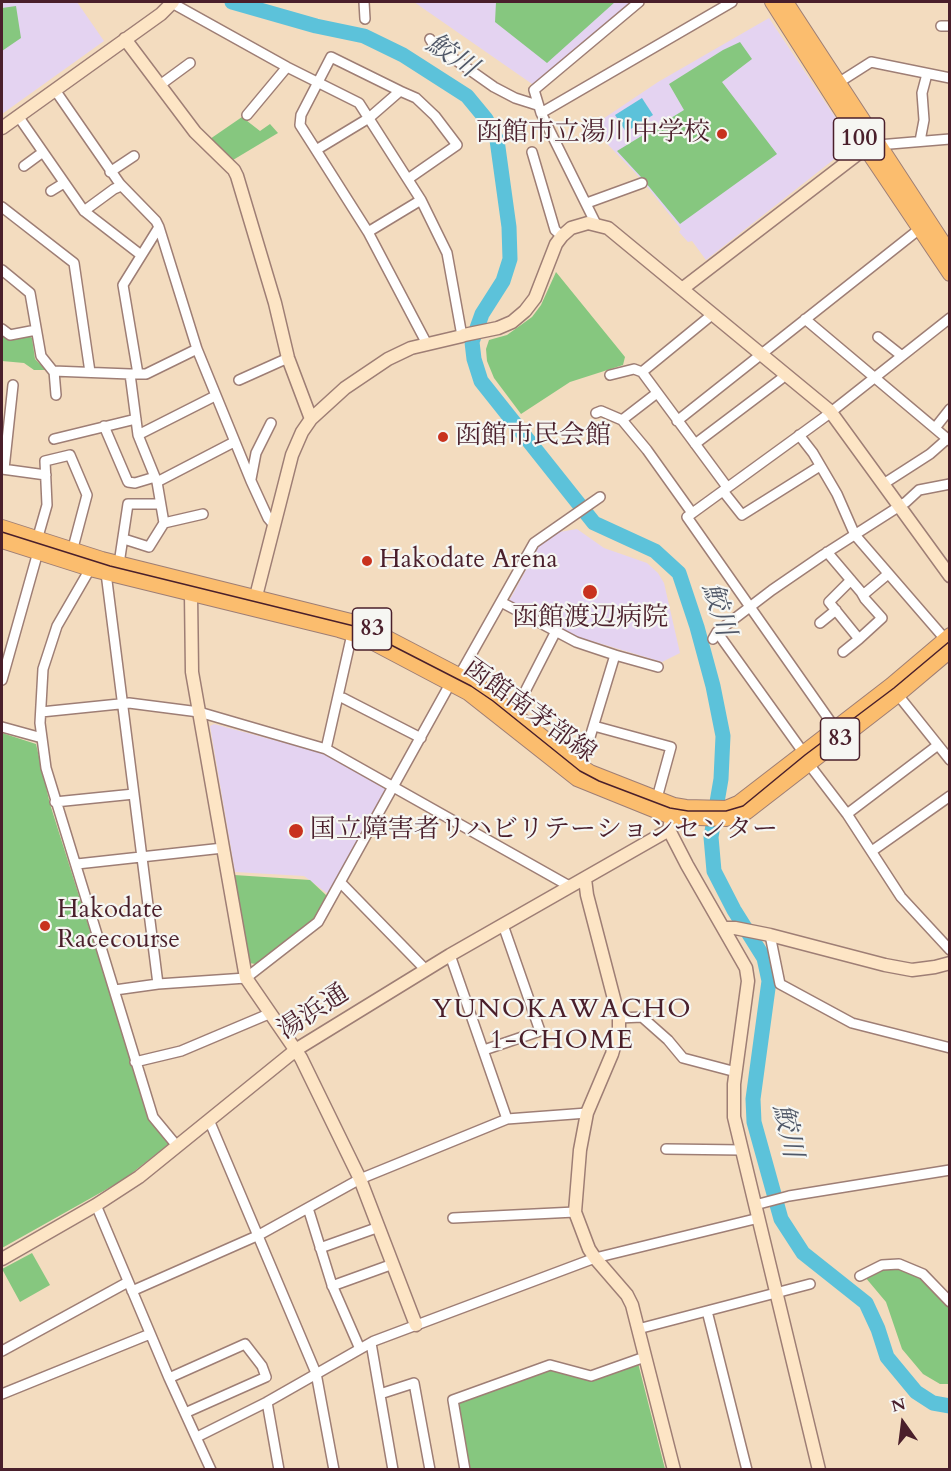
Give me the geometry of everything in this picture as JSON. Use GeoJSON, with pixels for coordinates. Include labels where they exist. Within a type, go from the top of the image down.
{"type":"FeatureCollection","features":[{"type":"Feature","properties":{"kind":"main road","name":"100"},"geometry":{"type":"LineString","coordinates":[[772,2],[925,225],[950,274]]}},
{"type":"Feature","properties":{"kind":"main road","name":"100"},"geometry":{"type":"LineString","coordinates":[[786,2],[838,83],[872,147]]}},
{"type":"Feature","properties":{"kind":"main road","name":"100"},"geometry":{"type":"LineString","coordinates":[[925,225],[950,253]]}},
{"type":"Feature","properties":{"kind":"main road","name":"83"},"geometry":{"type":"LineString","coordinates":[[2,527],[193,588],[254,603],[359,623],[455,679],[484,689],[514,713],[579,773],[590,772],[657,798],[671,817],[705,813],[740,816],[747,812],[836,728],[948,641]]}},
{"type":"Feature","properties":{"kind":"main road","name":"83"},"geometry":{"type":"LineString","coordinates":[[2,540],[90,569],[112,564]]}},
{"type":"Feature","properties":{"kind":"main road","name":"函館南茅部線"},"geometry":{"type":"LineString","coordinates":[[254,603],[352,633],[455,679],[486,705],[579,773],[671,817]]}},
{"type":"Feature","properties":{"kind":"main road","name":"83"},"geometry":{"type":"LineString","coordinates":[[805,758],[898,694],[948,641]]}},
{"type":"Feature","properties":{"kind":"street"},"geometry":{"type":"LineString","coordinates":[[2,128],[161,14],[172,2],[287,67],[359,103],[421,200],[447,253],[463,336]]}},
{"type":"Feature","properties":{"kind":"street"},"geometry":{"type":"LineString","coordinates":[[364,2],[365,19]]}},
{"type":"Feature","properties":{"kind":"street"},"geometry":{"type":"LineString","coordinates":[[596,224],[539,109],[534,90],[639,2]]}},
{"type":"Feature","properties":{"kind":"street"},"geometry":{"type":"LineString","coordinates":[[539,109],[732,2]]}},
{"type":"Feature","properties":{"kind":"street"},"geometry":{"type":"LineString","coordinates":[[125,39],[195,132],[234,170],[237,176],[275,303],[288,358],[311,419]]}},
{"type":"Feature","properties":{"kind":"street"},"geometry":{"type":"LineString","coordinates":[[430,39],[433,44],[494,87],[539,109]]}},
{"type":"Feature","properties":{"kind":"street"},"geometry":{"type":"LineString","coordinates":[[408,179],[457,145],[435,116],[417,99],[331,57],[301,115],[300,125],[368,232],[427,344]]}},
{"type":"Feature","properties":{"kind":"street"},"geometry":{"type":"LineString","coordinates":[[838,83],[871,62],[950,78]]}},
{"type":"Feature","properties":{"kind":"street"},"geometry":{"type":"LineString","coordinates":[[160,85],[190,63]]}},
{"type":"Feature","properties":{"kind":"street"},"geometry":{"type":"LineString","coordinates":[[247,115],[287,67]]}},
{"type":"Feature","properties":{"kind":"street"},"geometry":{"type":"LineString","coordinates":[[920,141],[924,120],[922,93],[927,74]]}},
{"type":"Feature","properties":{"kind":"street"},"geometry":{"type":"LineString","coordinates":[[55,90],[110,172],[156,221],[196,349],[251,481],[268,518],[274,525]]}},
{"type":"Feature","properties":{"kind":"street"},"geometry":{"type":"LineString","coordinates":[[316,150],[369,118],[400,91]]}},
{"type":"Feature","properties":{"kind":"street"},"geometry":{"type":"LineString","coordinates":[[18,116],[84,211],[141,255]]}},
{"type":"Feature","properties":{"kind":"street"},"geometry":{"type":"LineString","coordinates":[[682,289],[859,153],[872,147],[950,139]]}},
{"type":"Feature","properties":{"kind":"street"},"geometry":{"type":"LineString","coordinates":[[24,166],[44,152]]}},
{"type":"Feature","properties":{"kind":"street"},"geometry":{"type":"LineString","coordinates":[[532,152],[555,230],[561,236]]}},
{"type":"Feature","properties":{"kind":"street"},"geometry":{"type":"LineString","coordinates":[[110,172],[134,156]]}},
{"type":"Feature","properties":{"kind":"street"},"geometry":{"type":"LineString","coordinates":[[51,191],[64,183]]}},
{"type":"Feature","properties":{"kind":"street"},"geometry":{"type":"LineString","coordinates":[[587,203],[642,183]]}},
{"type":"Feature","properties":{"kind":"street"},"geometry":{"type":"LineString","coordinates":[[84,211],[121,186]]}},
{"type":"Feature","properties":{"kind":"street"},"geometry":{"type":"LineString","coordinates":[[368,232],[421,200]]}},
{"type":"Feature","properties":{"kind":"street"},"geometry":{"type":"LineString","coordinates":[[2,207],[74,263],[90,372]]}},
{"type":"Feature","properties":{"kind":"street"},"geometry":{"type":"LineString","coordinates":[[254,603],[292,455],[302,432],[311,419],[334,397],[377,365],[400,352],[512,322],[530,305],[561,236],[576,226],[596,224],[608,228],[625,241],[830,411],[950,576]]}},
{"type":"Feature","properties":{"kind":"street"},"geometry":{"type":"LineString","coordinates":[[677,421],[925,225]]}},
{"type":"Feature","properties":{"kind":"street"},"geometry":{"type":"LineString","coordinates":[[124,539],[149,547],[164,523],[156,479],[138,435],[134,374],[123,285],[159,227]]}},
{"type":"Feature","properties":{"kind":"street"},"geometry":{"type":"LineString","coordinates":[[2,270],[30,293],[41,356],[54,371],[56,395]]}},
{"type":"Feature","properties":{"kind":"street"},"geometry":{"type":"LineString","coordinates":[[642,372],[708,318]]}},
{"type":"Feature","properties":{"kind":"street"},"geometry":{"type":"LineString","coordinates":[[836,728],[687,517],[799,435],[950,318]]}},
{"type":"Feature","properties":{"kind":"street"},"geometry":{"type":"LineString","coordinates":[[805,319],[948,440],[888,481]]}},
{"type":"Feature","properties":{"kind":"street"},"geometry":{"type":"LineString","coordinates":[[2,329],[10,334],[36,330]]}},
{"type":"Feature","properties":{"kind":"street"},"geometry":{"type":"LineString","coordinates":[[878,337],[902,356]]}},
{"type":"Feature","properties":{"kind":"street"},"geometry":{"type":"LineString","coordinates":[[54,371],[146,374],[196,349]]}},
{"type":"Feature","properties":{"kind":"street"},"geometry":{"type":"LineString","coordinates":[[239,380],[288,358]]}},
{"type":"Feature","properties":{"kind":"street"},"geometry":{"type":"LineString","coordinates":[[610,375],[633,369],[642,372],[695,444],[742,515],[820,466]]}},
{"type":"Feature","properties":{"kind":"street"},"geometry":{"type":"LineString","coordinates":[[695,444],[781,379]]}},
{"type":"Feature","properties":{"kind":"street"},"geometry":{"type":"LineString","coordinates":[[13,385],[3,469],[45,475]]}},
{"type":"Feature","properties":{"kind":"street"},"geometry":{"type":"LineString","coordinates":[[622,420],[657,393]]}},
{"type":"Feature","properties":{"kind":"street"},"geometry":{"type":"LineString","coordinates":[[138,435],[215,396]]}},
{"type":"Feature","properties":{"kind":"street"},"geometry":{"type":"LineString","coordinates":[[935,428],[950,409]]}},
{"type":"Feature","properties":{"kind":"street"},"geometry":{"type":"LineString","coordinates":[[596,413],[601,411],[622,420],[693,513]]}},
{"type":"Feature","properties":{"kind":"street"},"geometry":{"type":"LineString","coordinates":[[54,439],[136,419]]}},
{"type":"Feature","properties":{"kind":"street"},"geometry":{"type":"LineString","coordinates":[[251,481],[256,453],[271,423]]}},
{"type":"Feature","properties":{"kind":"street"},"geometry":{"type":"LineString","coordinates":[[104,426],[128,482],[135,483],[156,479],[234,442]]}},
{"type":"Feature","properties":{"kind":"street"},"geometry":{"type":"LineString","coordinates":[[799,435],[848,515],[855,535],[948,641]]}},
{"type":"Feature","properties":{"kind":"street"},"geometry":{"type":"LineString","coordinates":[[39,532],[47,505],[45,461],[69,455],[87,495],[74,544]]}},
{"type":"Feature","properties":{"kind":"street"},"geometry":{"type":"LineString","coordinates":[[950,484],[923,488],[900,506],[827,552],[751,606],[715,636],[848,814],[901,897],[950,950]]}},
{"type":"Feature","properties":{"kind":"street"},"geometry":{"type":"LineString","coordinates":[[115,990],[158,984],[246,978],[318,922],[534,543],[600,497]]}},
{"type":"Feature","properties":{"kind":"street"},"geometry":{"type":"LineString","coordinates":[[158,984],[123,703],[112,564],[124,539],[128,504],[160,504]]}},
{"type":"Feature","properties":{"kind":"street"},"geometry":{"type":"LineString","coordinates":[[164,523],[203,514]]}},
{"type":"Feature","properties":{"kind":"street"},"geometry":{"type":"LineString","coordinates":[[827,552],[882,618],[843,652]]}},
{"type":"Feature","properties":{"kind":"street"},"geometry":{"type":"LineString","coordinates":[[2,680],[36,560]]}},
{"type":"Feature","properties":{"kind":"street"},"geometry":{"type":"LineString","coordinates":[[90,569],[57,626],[43,669],[41,712],[46,768],[153,1117],[177,1146]]}},
{"type":"Feature","properties":{"kind":"street"},"geometry":{"type":"LineString","coordinates":[[863,595],[888,574]]}},
{"type":"Feature","properties":{"kind":"street"},"geometry":{"type":"LineString","coordinates":[[850,580],[829,602],[859,639]]}},
{"type":"Feature","properties":{"kind":"street"},"geometry":{"type":"LineString","coordinates":[[193,588],[192,672],[246,978],[297,1049],[360,1179],[416,1324]]}},
{"type":"Feature","properties":{"kind":"street"},"geometry":{"type":"LineString","coordinates":[[501,602],[576,642],[658,667]]}},
{"type":"Feature","properties":{"kind":"street"},"geometry":{"type":"LineString","coordinates":[[820,623],[836,610]]}},
{"type":"Feature","properties":{"kind":"street"},"geometry":{"type":"LineString","coordinates":[[514,713],[556,631]]}},
{"type":"Feature","properties":{"kind":"street"},"geometry":{"type":"LineString","coordinates":[[326,749],[352,633]]}},
{"type":"Feature","properties":{"kind":"street"},"geometry":{"type":"LineString","coordinates":[[579,773],[615,655]]}},
{"type":"Feature","properties":{"kind":"street"},"geometry":{"type":"LineString","coordinates":[[898,694],[950,760]]}},
{"type":"Feature","properties":{"kind":"street"},"geometry":{"type":"LineString","coordinates":[[343,698],[421,738]]}},
{"type":"Feature","properties":{"kind":"street"},"geometry":{"type":"LineString","coordinates":[[41,712],[123,703],[199,712],[326,749],[571,887]]}},
{"type":"Feature","properties":{"kind":"street"},"geometry":{"type":"LineString","coordinates":[[594,726],[671,747],[657,798]]}},
{"type":"Feature","properties":{"kind":"street"},"geometry":{"type":"LineString","coordinates":[[2,727],[42,738]]}},
{"type":"Feature","properties":{"kind":"street"},"geometry":{"type":"LineString","coordinates":[[848,814],[938,746]]}},
{"type":"Feature","properties":{"kind":"street"},"geometry":{"type":"LineString","coordinates":[[55,802],[134,794]]}},
{"type":"Feature","properties":{"kind":"street"},"geometry":{"type":"LineString","coordinates":[[872,851],[950,796]]}},
{"type":"Feature","properties":{"kind":"street"},"geometry":{"type":"LineString","coordinates":[[671,817],[729,928],[746,968],[748,981],[732,1107],[742,1150],[760,1204],[759,1218],[775,1294],[819,1470]]}},
{"type":"Feature","properties":{"kind":"street","name":"湯浜通"},"geometry":{"type":"LineString","coordinates":[[2,1259],[96,1205],[139,1177],[297,1049],[425,969],[585,879],[671,817]]}},
{"type":"Feature","properties":{"kind":"street"},"geometry":{"type":"LineString","coordinates":[[76,864],[223,848]]}},
{"type":"Feature","properties":{"kind":"street"},"geometry":{"type":"LineString","coordinates":[[585,879],[587,895],[619,1018],[616,1043],[587,1113],[580,1150],[575,1212],[589,1249],[627,1295],[638,1329],[674,1470]]}},
{"type":"Feature","properties":{"kind":"street"},"geometry":{"type":"LineString","coordinates":[[340,882],[425,969]]}},
{"type":"Feature","properties":{"kind":"street"},"geometry":{"type":"LineString","coordinates":[[484,1050],[540,1031],[503,925]]}},
{"type":"Feature","properties":{"kind":"street"},"geometry":{"type":"LineString","coordinates":[[729,928],[765,934],[912,970],[950,963]]}},
{"type":"Feature","properties":{"kind":"street"},"geometry":{"type":"LineString","coordinates":[[765,934],[780,984],[852,1023],[950,1047]]}},
{"type":"Feature","properties":{"kind":"street"},"geometry":{"type":"LineString","coordinates":[[450,955],[507,1119]]}},
{"type":"Feature","properties":{"kind":"street"},"geometry":{"type":"LineString","coordinates":[[135,1062],[181,1051],[271,1013]]}},
{"type":"Feature","properties":{"kind":"street"},"geometry":{"type":"LineString","coordinates":[[619,1018],[642,1017],[668,1040],[683,1058],[736,1072]]}},
{"type":"Feature","properties":{"kind":"street"},"geometry":{"type":"LineString","coordinates":[[2,1351],[130,1286],[259,1234],[360,1179],[507,1119],[587,1113]]}},
{"type":"Feature","properties":{"kind":"street"},"geometry":{"type":"LineString","coordinates":[[209,1120],[316,1373],[334,1470]]}},
{"type":"Feature","properties":{"kind":"street"},"geometry":{"type":"LineString","coordinates":[[666,1149],[742,1150]]}},
{"type":"Feature","properties":{"kind":"street"},"geometry":{"type":"LineString","coordinates":[[760,1204],[786,1197],[950,1170]]}},
{"type":"Feature","properties":{"kind":"street"},"geometry":{"type":"LineString","coordinates":[[96,1205],[169,1378],[212,1470]]}},
{"type":"Feature","properties":{"kind":"street"},"geometry":{"type":"LineString","coordinates":[[308,1208],[332,1286],[360,1349]]}},
{"type":"Feature","properties":{"kind":"street"},"geometry":{"type":"LineString","coordinates":[[453,1218],[575,1212]]}},
{"type":"Feature","properties":{"kind":"street"},"geometry":{"type":"LineString","coordinates":[[197,1437],[267,1402],[371,1342],[416,1324],[595,1258],[759,1218]]}},
{"type":"Feature","properties":{"kind":"street"},"geometry":{"type":"LineString","coordinates":[[320,1248],[379,1227]]}},
{"type":"Feature","properties":{"kind":"street"},"geometry":{"type":"LineString","coordinates":[[332,1286],[393,1264]]}},
{"type":"Feature","properties":{"kind":"street"},"geometry":{"type":"LineString","coordinates":[[860,1275],[882,1265],[899,1264],[924,1274],[950,1302]]}},
{"type":"Feature","properties":{"kind":"street"},"geometry":{"type":"LineString","coordinates":[[638,1329],[810,1284]]}},
{"type":"Feature","properties":{"kind":"street"},"geometry":{"type":"LineString","coordinates":[[707,1311],[747,1470]]}},
{"type":"Feature","properties":{"kind":"street"},"geometry":{"type":"LineString","coordinates":[[2,1394],[150,1334]]}},
{"type":"Feature","properties":{"kind":"street"},"geometry":{"type":"LineString","coordinates":[[371,1342],[393,1470]]}},
{"type":"Feature","properties":{"kind":"street"},"geometry":{"type":"LineString","coordinates":[[169,1378],[245,1344],[262,1366],[266,1377],[185,1413]]}},
{"type":"Feature","properties":{"kind":"street"},"geometry":{"type":"LineString","coordinates":[[465,1470],[453,1400],[550,1365],[591,1376],[639,1359]]}},
{"type":"Feature","properties":{"kind":"street"},"geometry":{"type":"LineString","coordinates":[[380,1394],[414,1383],[430,1470]]}},
{"type":"Feature","properties":{"kind":"street"},"geometry":{"type":"LineString","coordinates":[[267,1402],[279,1470]]}},
{"type":"Feature","properties":{"kind":"shaded area"},"geometry":{"type":"Polygon","coordinates":[[[2,2],[77,2],[104,41],[2,114],[2,2]]]}},
{"type":"Feature","properties":{"kind":"shaded area"},"geometry":{"type":"Polygon","coordinates":[[[414,2],[634,2],[535,86],[414,2]]]}},
{"type":"Feature","properties":{"kind":"shaded area","name":"函館市立湯川中学校"},"geometry":{"type":"Polygon","coordinates":[[[769,18],[851,141],[851,146],[706,260],[692,241],[688,242],[679,232],[681,229],[641,179],[591,127],[658,82],[769,18]]]}},
{"type":"Feature","properties":{"kind":"shaded area","name":"函館渡辺病院"},"geometry":{"type":"Polygon","coordinates":[[[577,529],[604,548],[647,563],[658,573],[664,583],[680,653],[662,662],[575,636],[509,601],[539,546],[559,532],[577,529]]]}},
{"type":"Feature","properties":{"kind":"shaded area","name":"国立障害者リハビリテーションセンター"},"geometry":{"type":"Polygon","coordinates":[[[214,724],[326,754],[387,790],[328,894],[304,876],[235,872],[210,726],[214,724]]]}},
{"type":"Feature","properties":{"kind":"green space"},"geometry":{"type":"Polygon","coordinates":[[[496,2],[615,2],[547,63],[495,22],[496,2]]]}},
{"type":"Feature","properties":{"kind":"green space"},"geometry":{"type":"Polygon","coordinates":[[[16,6],[21,38],[2,51],[2,8],[16,6]]]}},
{"type":"Feature","properties":{"kind":"green space"},"geometry":{"type":"Polygon","coordinates":[[[740,42],[752,59],[722,82],[777,154],[680,224],[617,151],[684,110],[669,84],[740,42]]]}},
{"type":"Feature","properties":{"kind":"green space"},"geometry":{"type":"Polygon","coordinates":[[[242,117],[260,131],[270,124],[278,133],[233,160],[210,139],[242,117]]]}},
{"type":"Feature","properties":{"kind":"green space"},"geometry":{"type":"Polygon","coordinates":[[[556,272],[625,357],[623,365],[570,382],[521,414],[494,378],[487,361],[486,349],[489,340],[507,335],[532,317],[541,305],[556,272]]]}},
{"type":"Feature","properties":{"kind":"green space"},"geometry":{"type":"Polygon","coordinates":[[[3,336],[9,340],[29,336],[32,338],[35,359],[46,370],[34,370],[24,363],[2,361],[3,336]]]}},
{"type":"Feature","properties":{"kind":"green space","name":"Hakodate Racecourse"},"geometry":{"type":"Polygon","coordinates":[[[2,733],[36,744],[50,804],[150,1121],[169,1144],[123,1180],[2,1248],[2,733]]]}},
{"type":"Feature","properties":{"kind":"green space"},"geometry":{"type":"Polygon","coordinates":[[[234,875],[310,880],[327,896],[315,919],[256,964],[248,963],[234,875]]]}},
{"type":"Feature","properties":{"kind":"green space"},"geometry":{"type":"Polygon","coordinates":[[[32,1253],[50,1285],[20,1302],[2,1269],[32,1253]]]}},
{"type":"Feature","properties":{"kind":"green space"},"geometry":{"type":"Polygon","coordinates":[[[886,1269],[905,1270],[923,1279],[949,1306],[949,1384],[940,1384],[923,1374],[902,1349],[886,1302],[865,1277],[886,1269]]]}},
{"type":"Feature","properties":{"kind":"green space"},"geometry":{"type":"Polygon","coordinates":[[[638,1363],[665,1469],[467,1469],[456,1402],[548,1369],[592,1379],[638,1363]]]}},
{"type":"Feature","properties":{"kind":"water"},"geometry":{"type":"Polygon","coordinates":[[[642,98],[653,115],[626,132],[615,115],[642,98]]]}},
{"type":"Feature","properties":{"kind":"waterway","name":"鮫川"},"geometry":{"type":"LineString","coordinates":[[232,2],[316,26],[364,36],[403,55],[467,96],[486,119],[497,140],[509,227],[510,259],[503,281],[482,314],[472,342],[474,359],[481,381],[594,523],[655,551],[679,573],[713,686],[723,736],[721,779],[711,837],[714,871],[734,910],[764,958],[769,981],[753,1099],[754,1122],[781,1219],[803,1253],[866,1303],[887,1357],[916,1392],[933,1403],[950,1406]]}},
{"type":"Feature","properties":{"kind":"tram line"},"geometry":{"type":"LineString","coordinates":[[2,532],[110,566],[354,626],[471,686],[580,771],[599,781],[670,808],[688,811],[726,811],[743,806],[805,755],[894,688],[950,641]]}},
{"type":"Feature","properties":{"kind":"place","name":"函館市立湯川中学校"},"geometry":{"type":"Point","coordinates":[722,134]}},
{"type":"Feature","properties":{"kind":"place","name":"函館市民会館"},"geometry":{"type":"Point","coordinates":[443,437]}},
{"type":"Feature","properties":{"kind":"place","name":"Hakodate Arena"},"geometry":{"type":"Point","coordinates":[367,561]}},
{"type":"Feature","properties":{"kind":"place","name":"函館渡辺病院"},"geometry":{"type":"Point","coordinates":[590,592]}},
{"type":"Feature","properties":{"kind":"place","name":"国立障害者リハビリテーションセンター"},"geometry":{"type":"Point","coordinates":[296,831]}},
{"type":"Feature","properties":{"kind":"place","name":"Hakodate Racecourse"},"geometry":{"type":"Point","coordinates":[45,926]}},
{"type":"Feature","properties":{"kind":"district","name":"YUNOKAWACHO 1-CHOME"},"geometry":{"type":"Point","coordinates":[562,1026]}}]}
